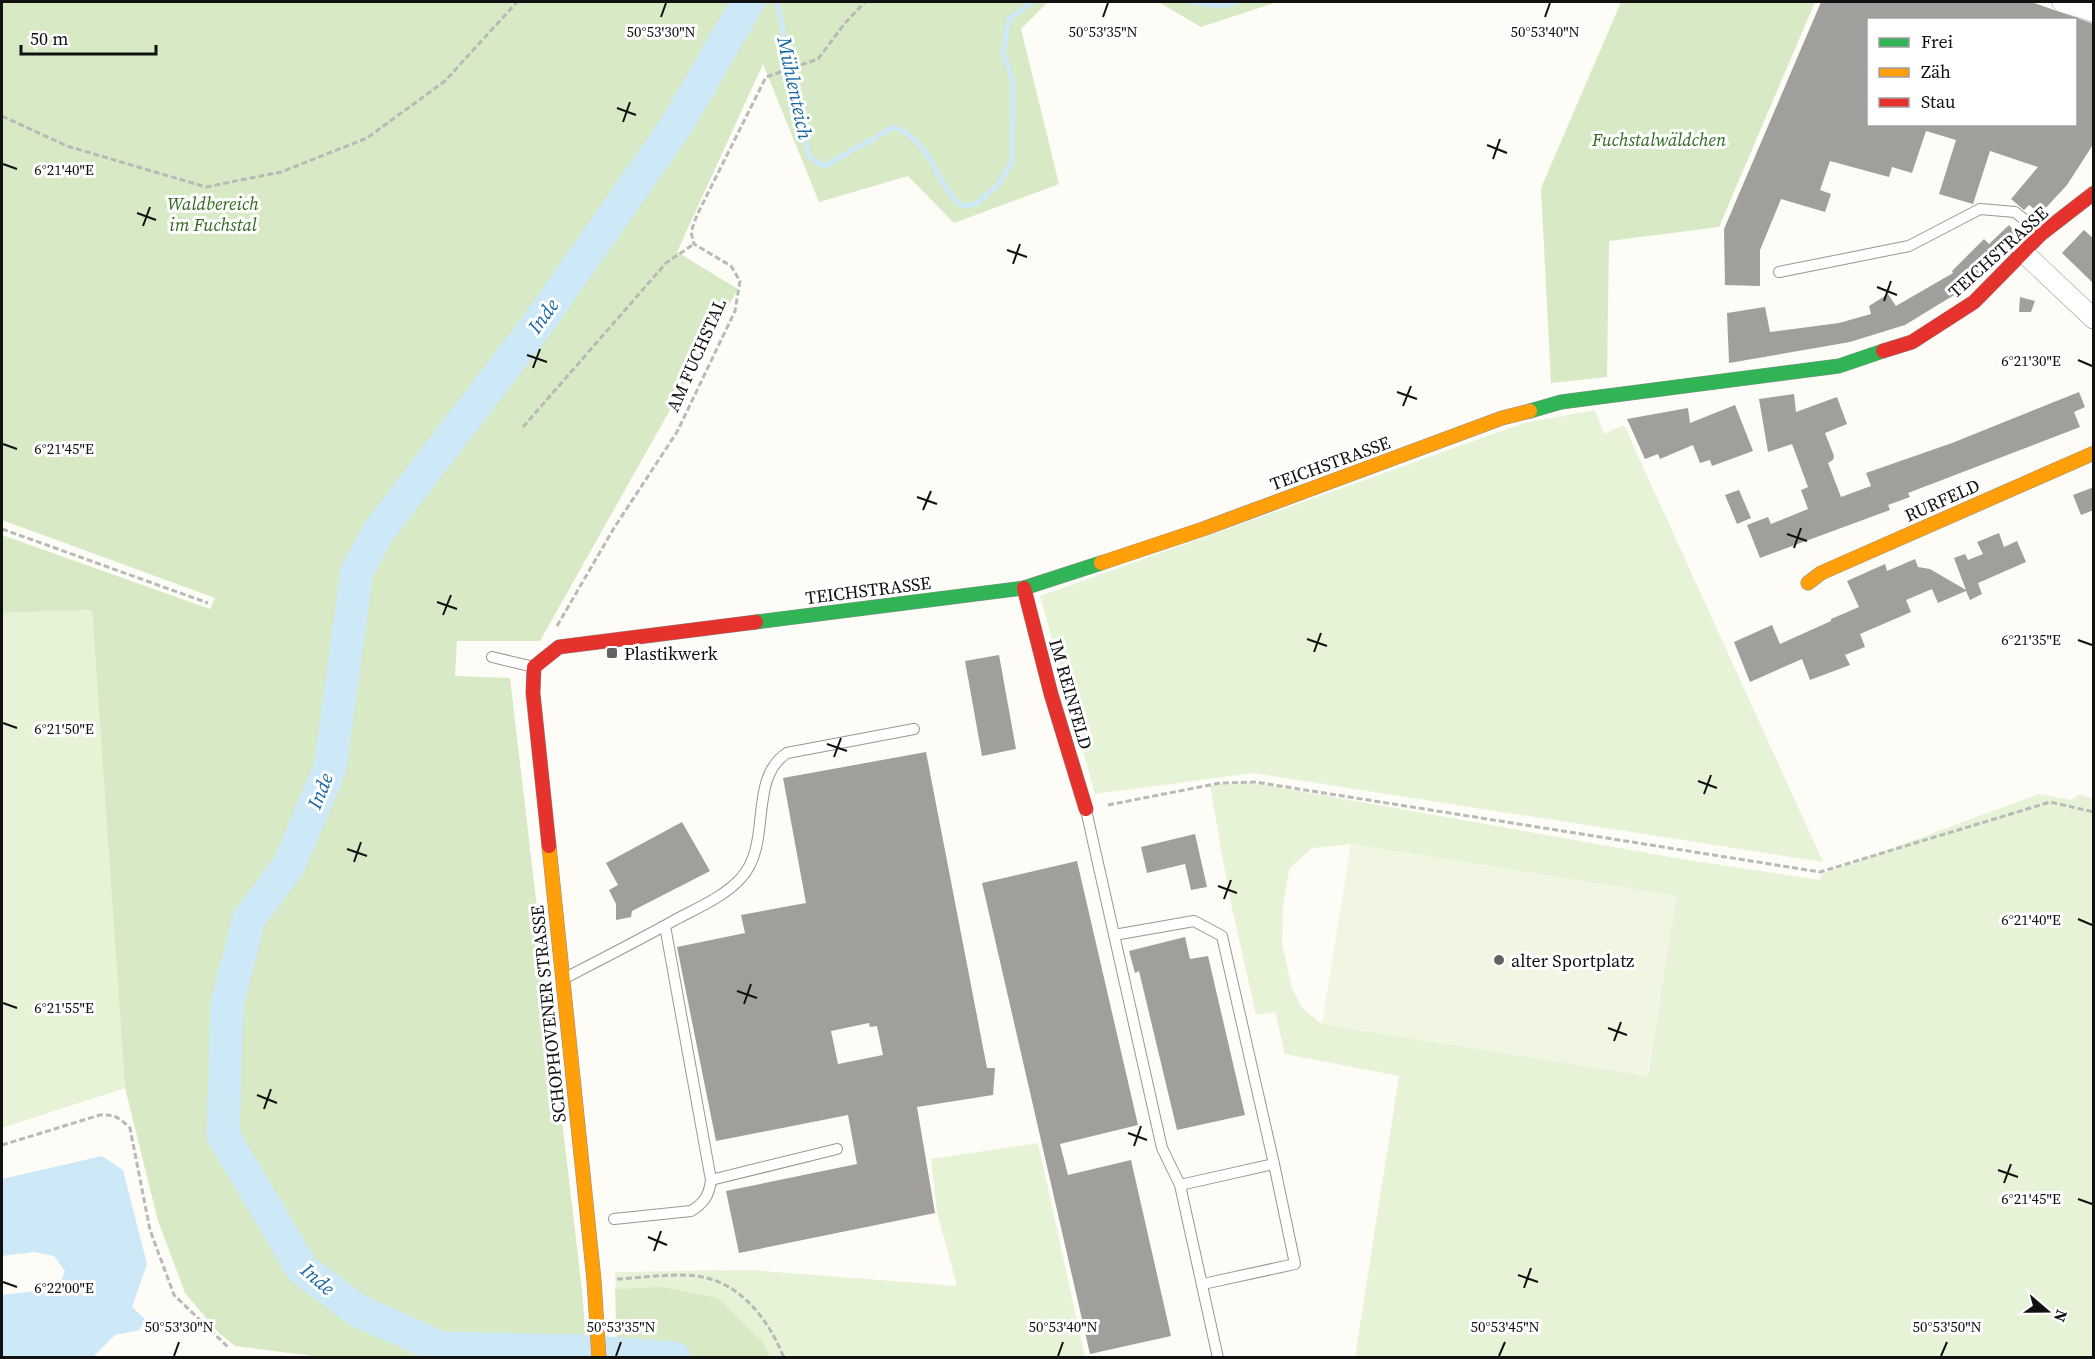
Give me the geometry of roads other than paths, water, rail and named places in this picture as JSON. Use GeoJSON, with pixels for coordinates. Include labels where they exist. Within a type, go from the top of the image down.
{"type":"FeatureCollection","features":[{"type":"Feature","properties":{"kind":"main road","name":"TEICHSTRASSE"},"geometry":{"type":"LineString","coordinates":[[534,667],[560,647],[1024,588],[1203,529],[1502,418],[1561,402],[1839,366],[1912,342],[1974,302],[2041,234],[2094,193]]}},
{"type":"Feature","properties":{"kind":"main road","name":"RURFELD"},"geometry":{"type":"LineString","coordinates":[[1808,583],[1821,573],[2094,453]]}},
{"type":"Feature","properties":{"kind":"main road","name":"IM REINFELD"},"geometry":{"type":"LineString","coordinates":[[1024,588],[1050,694],[1086,809]]}},
{"type":"Feature","properties":{"kind":"main road","name":"SCHOPHOVENER STRASSE"},"geometry":{"type":"LineString","coordinates":[[534,667],[533,693],[594,1286],[599,1358]]}},
{"type":"Feature","properties":{"kind":"street"},"geometry":{"type":"LineString","coordinates":[[2070,3],[2094,12]]}},
{"type":"Feature","properties":{"kind":"street"},"geometry":{"type":"LineString","coordinates":[[2023,252],[2094,319]]}},
{"type":"Feature","properties":{"kind":"lane"},"geometry":{"type":"LineString","coordinates":[[1779,272],[1909,246],[1980,209],[2015,212],[2041,234]]}},
{"type":"Feature","properties":{"kind":"lane"},"geometry":{"type":"LineString","coordinates":[[492,657],[534,667]]}},
{"type":"Feature","properties":{"kind":"lane"},"geometry":{"type":"LineString","coordinates":[[562,980],[714,899],[741,878],[758,839],[765,792],[776,760],[787,753],[914,729]]}},
{"type":"Feature","properties":{"kind":"lane"},"geometry":{"type":"LineString","coordinates":[[1086,809],[1162,1148],[1179,1185],[1218,1358]]}},
{"type":"Feature","properties":{"kind":"lane"},"geometry":{"type":"LineString","coordinates":[[1114,935],[1194,921],[1222,936],[1295,1264],[1203,1284]]}},
{"type":"Feature","properties":{"kind":"lane"},"geometry":{"type":"LineString","coordinates":[[614,1219],[691,1211],[702,1205],[708,1196],[711,1180],[665,926]]}},
{"type":"Feature","properties":{"kind":"lane"},"geometry":{"type":"LineString","coordinates":[[711,1180],[837,1149]]}},
{"type":"Feature","properties":{"kind":"lane"},"geometry":{"type":"LineString","coordinates":[[1179,1185],[1274,1164]]}},
{"type":"Feature","properties":{"kind":"water"},"geometry":{"type":"Polygon","coordinates":[[[102,1156],[123,1170],[147,1264],[132,1307],[145,1319],[140,1330],[115,1335],[93,1357],[2,1357],[2,1295],[58,1288],[65,1271],[54,1256],[34,1252],[2,1256],[2,1179],[102,1156]]]}},
{"type":"Feature","properties":{"kind":"waterway","name":"Inde"},"geometry":{"type":"LineString","coordinates":[[674,1358],[581,1351],[441,1348],[357,1310],[302,1269],[223,1135],[227,1004],[249,919],[289,865],[330,768],[357,571],[378,532],[537,325],[676,126],[748,2]]}},
{"type":"Feature","properties":{"kind":"waterway","name":"Mühlenteich"},"geometry":{"type":"LineString","coordinates":[[777,2],[809,157],[825,166],[894,127],[908,135],[926,153],[944,185],[962,206],[976,204],[998,185],[1012,162],[1013,81],[1003,53],[1009,19],[1032,2]]}},
{"type":"Feature","properties":{"kind":"waterway","name":"Mühlenteich"},"geometry":{"type":"LineString","coordinates":[[1191,2],[1222,6],[1238,2]]}},
{"type":"Feature","properties":{"kind":"waterway"},"geometry":{"type":"LineString","coordinates":[[423,1358],[441,1348]]}},
{"type":"Feature","properties":{"kind":"place","name":"Plastikwerk"},"geometry":{"type":"Point","coordinates":[612,653]}},
{"type":"Feature","properties":{"kind":"place","name":"alter Sportplatz"},"geometry":{"type":"Point","coordinates":[1499,960]}},
{"type":"Feature","properties":{"kind":"park label","name":"Fuchstalwäldchen"},"geometry":{"type":"Point","coordinates":[1659,139]}},
{"type":"Feature","properties":{"kind":"park label","name":"Waldbereich im Fuchstal"},"geometry":{"type":"Point","coordinates":[213,213]}}]}
